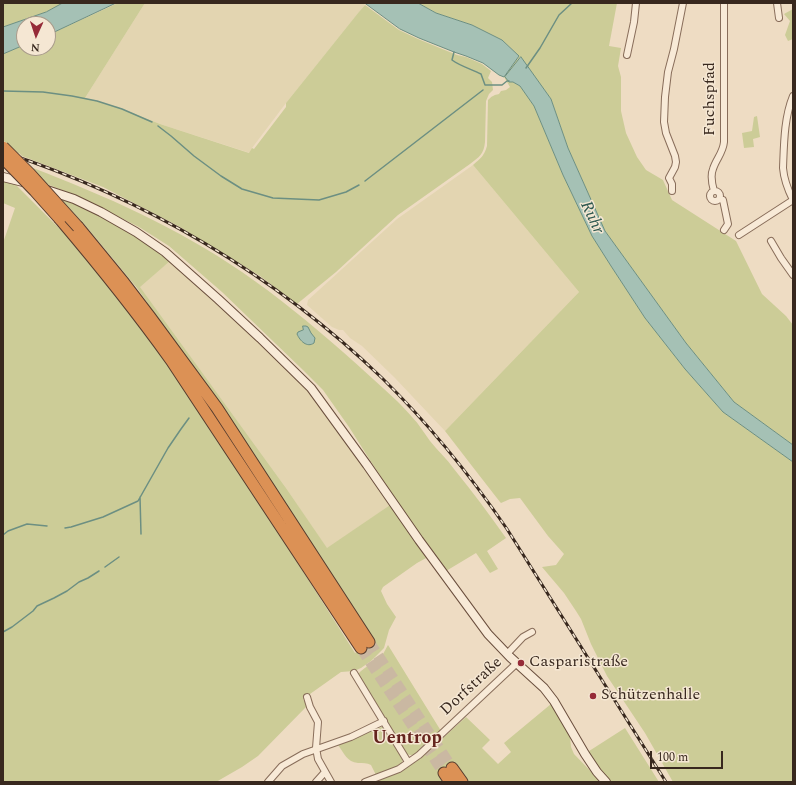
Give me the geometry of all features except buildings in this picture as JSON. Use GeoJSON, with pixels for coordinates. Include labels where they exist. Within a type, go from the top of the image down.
{"type":"FeatureCollection","features":[{"type":"Feature","properties":{"kind":"highway"},"geometry":{"type":"LineString","coordinates":[[3,147],[50,195],[128,288],[216,408],[365,645],[171,360],[121,292],[60,219],[3,158]]}},
{"type":"Feature","properties":{"kind":"highway"},"geometry":{"type":"LineString","coordinates":[[449,774],[462,782]]}},
{"type":"Feature","properties":{"kind":"main road"},"geometry":{"type":"LineString","coordinates":[[3,177],[33,185],[67,197],[102,212],[136,232],[165,252],[206,288],[311,388],[367,465],[418,540],[488,634],[507,654],[544,688],[554,701],[585,754],[606,782]]}},
{"type":"Feature","properties":{"kind":"street"},"geometry":{"type":"LineString","coordinates":[[627,55],[634,22],[636,3]]}},
{"type":"Feature","properties":{"kind":"street"},"geometry":{"type":"LineString","coordinates":[[672,191],[672,184],[669,178],[676,162],[666,133],[664,122],[665,97],[668,72],[683,3]]}},
{"type":"Feature","properties":{"kind":"street","name":"Fuchspfad"},"geometry":{"type":"LineString","coordinates":[[724,3],[724,142],[721,153],[712,170],[711,182],[714,191],[711,194],[711,198],[715,201],[719,199],[723,200],[728,219],[728,224],[724,230]]}},
{"type":"Feature","properties":{"kind":"street"},"geometry":{"type":"LineString","coordinates":[[777,3],[779,18]]}},
{"type":"Feature","properties":{"kind":"street"},"geometry":{"type":"LineString","coordinates":[[739,236],[793,200],[789,193],[784,175],[784,163],[789,106],[793,96]]}},
{"type":"Feature","properties":{"kind":"street"},"geometry":{"type":"LineString","coordinates":[[771,241],[793,275]]}},
{"type":"Feature","properties":{"kind":"street"},"geometry":{"type":"LineString","coordinates":[[507,654],[523,637],[532,632]]}},
{"type":"Feature","properties":{"kind":"street","name":"Dorfstraße"},"geometry":{"type":"LineString","coordinates":[[365,782],[399,769],[419,755],[517,663]]}},
{"type":"Feature","properties":{"kind":"street"},"geometry":{"type":"LineString","coordinates":[[354,673],[408,762]]}},
{"type":"Feature","properties":{"kind":"street"},"geometry":{"type":"LineString","coordinates":[[307,697],[310,707],[318,722],[316,748],[318,758],[331,782]]}},
{"type":"Feature","properties":{"kind":"street"},"geometry":{"type":"LineString","coordinates":[[268,782],[282,766],[303,754],[316,748],[351,737],[384,721]]}},
{"type":"Feature","properties":{"kind":"street"},"geometry":{"type":"LineString","coordinates":[[316,782],[325,772]]}},
{"type":"Feature","properties":{"kind":"shaded area"},"geometry":{"type":"Polygon","coordinates":[[[145,3],[363,3],[365,5],[286,103],[252,148],[250,153],[160,124],[118,107],[85,98],[145,3]]]}},
{"type":"Feature","properties":{"kind":"shaded area"},"geometry":{"type":"Polygon","coordinates":[[[473,165],[579,292],[445,431],[395,378],[362,346],[350,338],[343,330],[332,327],[307,305],[308,300],[397,219],[473,165]]]}},
{"type":"Feature","properties":{"kind":"shaded area"},"geometry":{"type":"Polygon","coordinates":[[[170,261],[258,340],[320,403],[390,505],[327,549],[286,488],[139,286],[170,261]]]}},
{"type":"Feature","properties":{"kind":"green space"},"geometry":{"type":"Polygon","coordinates":[[[3,3],[63,3],[35,16],[16,16],[16,22],[3,27],[3,3]]]}},
{"type":"Feature","properties":{"kind":"green space"},"geometry":{"type":"Polygon","coordinates":[[[118,3],[145,3],[85,98],[118,107],[160,124],[249,153],[252,148],[254,149],[286,107],[286,103],[365,5],[399,30],[482,64],[491,71],[488,78],[492,82],[493,90],[489,94],[486,101],[484,150],[470,164],[398,215],[336,272],[297,304],[260,276],[180,227],[103,187],[22,156],[3,140],[3,54],[16,48],[16,56],[56,56],[56,31],[118,3]]]}},
{"type":"Feature","properties":{"kind":"green space"},"geometry":{"type":"Polygon","coordinates":[[[418,3],[617,3],[609,46],[621,48],[618,66],[621,77],[621,111],[626,133],[637,157],[646,170],[663,180],[672,200],[736,241],[762,294],[786,316],[793,325],[793,445],[734,402],[686,343],[605,231],[568,148],[551,99],[520,57],[513,82],[520,86],[534,106],[563,175],[592,236],[645,318],[685,369],[723,412],[793,462],[793,782],[673,782],[645,733],[607,676],[591,644],[581,619],[564,593],[542,567],[556,565],[564,554],[548,536],[520,498],[500,502],[445,431],[579,292],[473,165],[482,157],[487,146],[488,100],[510,87],[504,77],[519,56],[502,40],[472,25],[436,13],[418,3]]]}},
{"type":"Feature","properties":{"kind":"green space"},"geometry":{"type":"Polygon","coordinates":[[[793,9],[793,39],[788,41],[785,35],[790,21],[784,14],[793,9]]]}},
{"type":"Feature","properties":{"kind":"green space"},"geometry":{"type":"Polygon","coordinates":[[[757,116],[760,137],[753,139],[754,147],[744,148],[742,133],[752,131],[754,117],[757,116]]]}},
{"type":"Feature","properties":{"kind":"green space"},"geometry":{"type":"Polygon","coordinates":[[[33,168],[141,214],[193,241],[255,281],[331,341],[397,401],[417,423],[487,511],[506,538],[487,551],[498,569],[490,573],[476,553],[446,571],[409,519],[323,390],[303,370],[222,292],[169,246],[139,227],[77,196],[47,184],[33,168]]]}},
{"type":"Feature","properties":{"kind":"green space"},"geometry":{"type":"Polygon","coordinates":[[[3,181],[15,184],[76,245],[127,308],[202,413],[355,653],[375,640],[215,399],[137,288],[85,225],[59,197],[122,227],[144,241],[170,261],[140,287],[286,488],[327,548],[390,505],[428,557],[383,587],[381,591],[387,604],[396,617],[389,630],[384,648],[371,661],[361,668],[354,671],[341,672],[310,694],[306,695],[303,700],[307,706],[258,756],[216,782],[3,782],[3,240],[15,208],[3,203],[3,181]]]}},
{"type":"Feature","properties":{"kind":"green space"},"geometry":{"type":"Polygon","coordinates":[[[388,645],[441,731],[414,755],[406,754],[358,678],[359,673],[383,654],[388,645]]]}},
{"type":"Feature","properties":{"kind":"green space"},"geometry":{"type":"Polygon","coordinates":[[[551,704],[570,736],[571,747],[574,754],[601,782],[469,782],[457,768],[446,782],[373,782],[407,767],[421,758],[466,717],[490,740],[482,748],[498,764],[511,752],[504,743],[551,704]]]}},
{"type":"Feature","properties":{"kind":"green space"},"geometry":{"type":"Polygon","coordinates":[[[384,726],[403,757],[402,764],[376,775],[371,765],[351,761],[346,757],[338,745],[384,726]]]}},
{"type":"Feature","properties":{"kind":"green space"},"geometry":{"type":"Polygon","coordinates":[[[625,728],[659,782],[608,782],[586,753],[625,728]]]}},
{"type":"Feature","properties":{"kind":"water"},"geometry":{"type":"Polygon","coordinates":[[[63,3],[116,3],[56,31],[56,16],[35,16],[63,3]]]}},
{"type":"Feature","properties":{"kind":"water"},"geometry":{"type":"Polygon","coordinates":[[[365,3],[418,3],[436,13],[472,25],[502,40],[519,56],[504,77],[483,63],[400,29],[365,3]]]}},
{"type":"Feature","properties":{"kind":"water"},"geometry":{"type":"Polygon","coordinates":[[[16,22],[16,48],[3,54],[3,27],[16,22]]]}},
{"type":"Feature","properties":{"kind":"water","name":"Ruhr"},"geometry":{"type":"Polygon","coordinates":[[[521,57],[551,99],[568,148],[605,231],[686,343],[734,402],[793,445],[793,462],[723,412],[685,369],[645,318],[592,236],[563,175],[534,106],[520,86],[513,82],[509,82],[505,77],[521,57]]]}},
{"type":"Feature","properties":{"kind":"water"},"geometry":{"type":"Polygon","coordinates":[[[303,326],[308,327],[315,338],[314,343],[309,345],[306,344],[298,337],[297,334],[303,330],[303,326]]]}},
{"type":"Feature","properties":{"kind":"waterway"},"geometry":{"type":"LineString","coordinates":[[526,68],[540,48],[559,15],[572,3]]}},
{"type":"Feature","properties":{"kind":"waterway"},"geometry":{"type":"LineString","coordinates":[[454,52],[452,60],[481,74],[485,85],[502,85],[509,81]]}},
{"type":"Feature","properties":{"kind":"waterway"},"geometry":{"type":"LineString","coordinates":[[365,181],[483,90]]}},
{"type":"Feature","properties":{"kind":"waterway"},"geometry":{"type":"LineString","coordinates":[[3,91],[43,92],[97,101],[122,109],[152,122]]}},
{"type":"Feature","properties":{"kind":"waterway"},"geometry":{"type":"LineString","coordinates":[[158,126],[194,156],[242,189],[273,198],[319,200],[346,192],[359,185]]}},
{"type":"Feature","properties":{"kind":"waterway"},"geometry":{"type":"LineString","coordinates":[[65,528],[103,517],[138,501],[168,448],[189,418]]}},
{"type":"Feature","properties":{"kind":"waterway"},"geometry":{"type":"LineString","coordinates":[[140,497],[141,534]]}},
{"type":"Feature","properties":{"kind":"waterway"},"geometry":{"type":"LineString","coordinates":[[3,535],[8,531],[27,524],[47,526]]}},
{"type":"Feature","properties":{"kind":"waterway"},"geometry":{"type":"LineString","coordinates":[[105,567],[119,557]]}},
{"type":"Feature","properties":{"kind":"waterway"},"geometry":{"type":"LineString","coordinates":[[3,632],[33,611],[37,606],[67,591],[79,582],[99,571]]}},
{"type":"Feature","properties":{"kind":"tunnel"},"geometry":{"type":"LineString","coordinates":[[369,642],[452,768]]}},
{"type":"Feature","properties":{"kind":"tunnel"},"geometry":{"type":"LineString","coordinates":[[361,648],[444,773]]}},
{"type":"Feature","properties":{"kind":"railway"},"geometry":{"type":"LineString","coordinates":[[3,152],[107,192],[157,217],[205,244],[252,273],[297,306],[341,341],[382,378],[416,413],[448,450],[493,509],[666,782]]}},
{"type":"Feature","properties":{"kind":"place","name":"Casparistraße"},"geometry":{"type":"Point","coordinates":[521,663]}},
{"type":"Feature","properties":{"kind":"place","name":"Schützenhalle"},"geometry":{"type":"Point","coordinates":[593,696]}},
{"type":"Feature","properties":{"kind":"district","name":"Uentrop"},"geometry":{"type":"Point","coordinates":[407,739]}}]}
